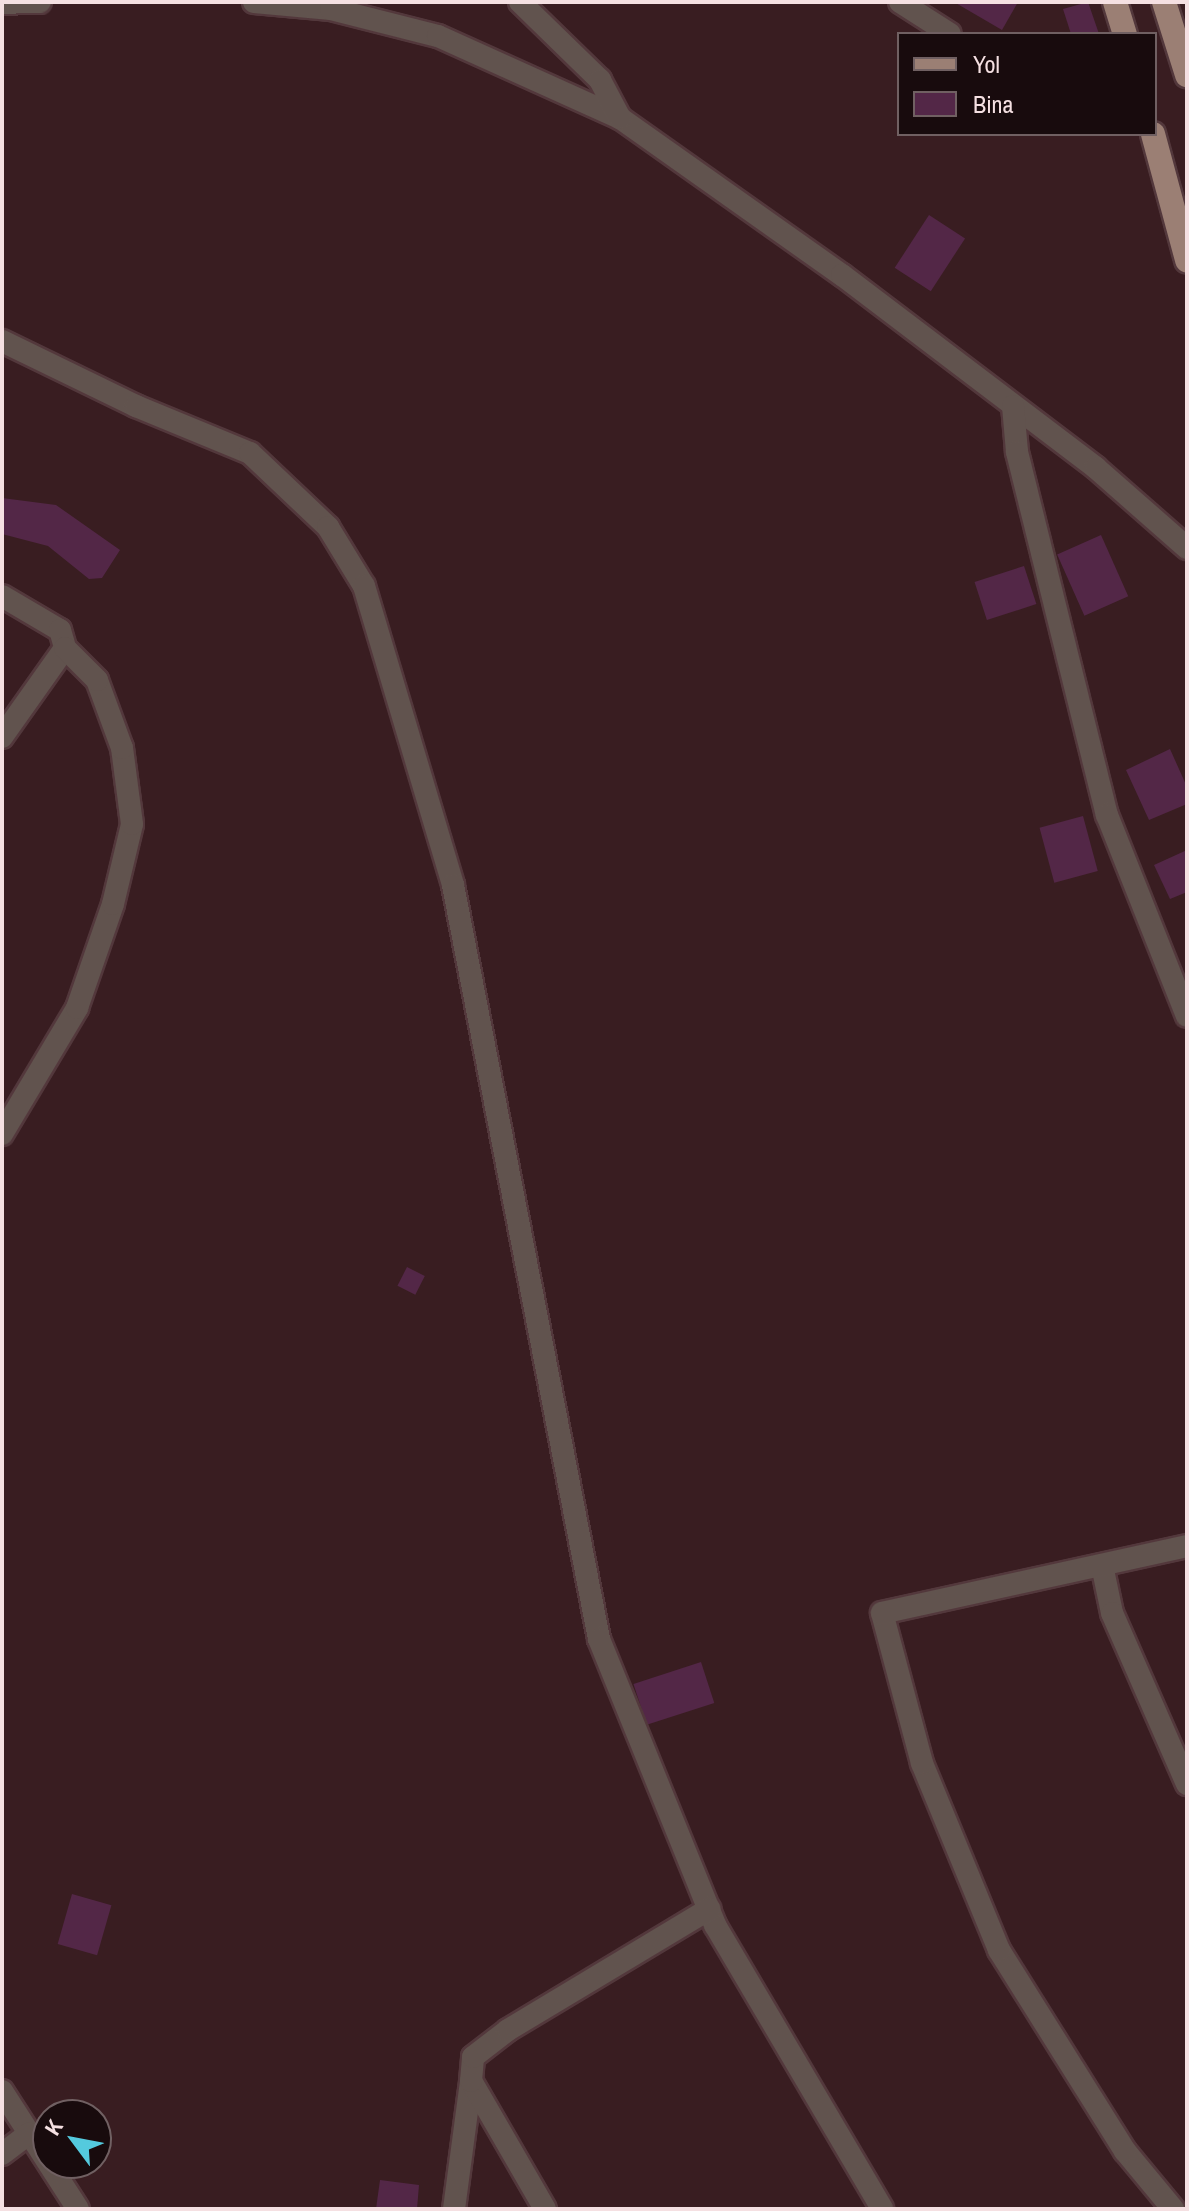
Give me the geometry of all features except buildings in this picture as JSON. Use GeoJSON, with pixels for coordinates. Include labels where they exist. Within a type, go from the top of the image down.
{"type":"FeatureCollection","features":[{"type":"Feature","properties":{"kind":"main road"},"geometry":{"type":"LineString","coordinates":[[1115,2],[1124,32]]}},
{"type":"Feature","properties":{"kind":"main road"},"geometry":{"type":"LineString","coordinates":[[1164,2],[1187,75]]}},
{"type":"Feature","properties":{"kind":"main road"},"geometry":{"type":"LineString","coordinates":[[1154,136],[1187,260]]}},
{"type":"Feature","properties":{"kind":"street"},"geometry":{"type":"LineString","coordinates":[[2,3],[40,2]]}},
{"type":"Feature","properties":{"kind":"street"},"geometry":{"type":"LineString","coordinates":[[254,2],[331,9],[438,36],[620,118],[842,275],[1096,468],[1187,548]]}},
{"type":"Feature","properties":{"kind":"street"},"geometry":{"type":"LineString","coordinates":[[520,2],[600,80],[620,118]]}},
{"type":"Feature","properties":{"kind":"street"},"geometry":{"type":"LineString","coordinates":[[900,2],[947,32]]}},
{"type":"Feature","properties":{"kind":"street"},"geometry":{"type":"LineString","coordinates":[[2,341],[136,406],[250,453],[328,527],[364,586],[453,885],[599,1639],[709,1909],[882,2209]]}},
{"type":"Feature","properties":{"kind":"street"},"geometry":{"type":"LineString","coordinates":[[1013,406],[1017,452],[1107,815],[1187,1016]]}},
{"type":"Feature","properties":{"kind":"street"},"geometry":{"type":"LineString","coordinates":[[2,596],[60,630],[65,648],[97,680],[122,748],[132,824],[113,904],[77,1008],[2,1134]]}},
{"type":"Feature","properties":{"kind":"street"},"geometry":{"type":"LineString","coordinates":[[2,737],[65,648]]}},
{"type":"Feature","properties":{"kind":"street"},"geometry":{"type":"LineString","coordinates":[[1173,2209],[1116,2139],[999,1950],[922,1763],[882,1613],[1187,1546]]}},
{"type":"Feature","properties":{"kind":"street"},"geometry":{"type":"LineString","coordinates":[[1102,1565],[1112,1613],[1187,1784]]}},
{"type":"Feature","properties":{"kind":"street"},"geometry":{"type":"LineString","coordinates":[[454,2209],[473,2057],[508,2030],[709,1909]]}},
{"type":"Feature","properties":{"kind":"street"},"geometry":{"type":"LineString","coordinates":[[471,2081],[545,2209]]}},
{"type":"Feature","properties":{"kind":"street"},"geometry":{"type":"LineString","coordinates":[[2,2091],[78,2209]]}},
{"type":"Feature","properties":{"kind":"street"},"geometry":{"type":"LineString","coordinates":[[2,2154],[29,2134]]}}]}
